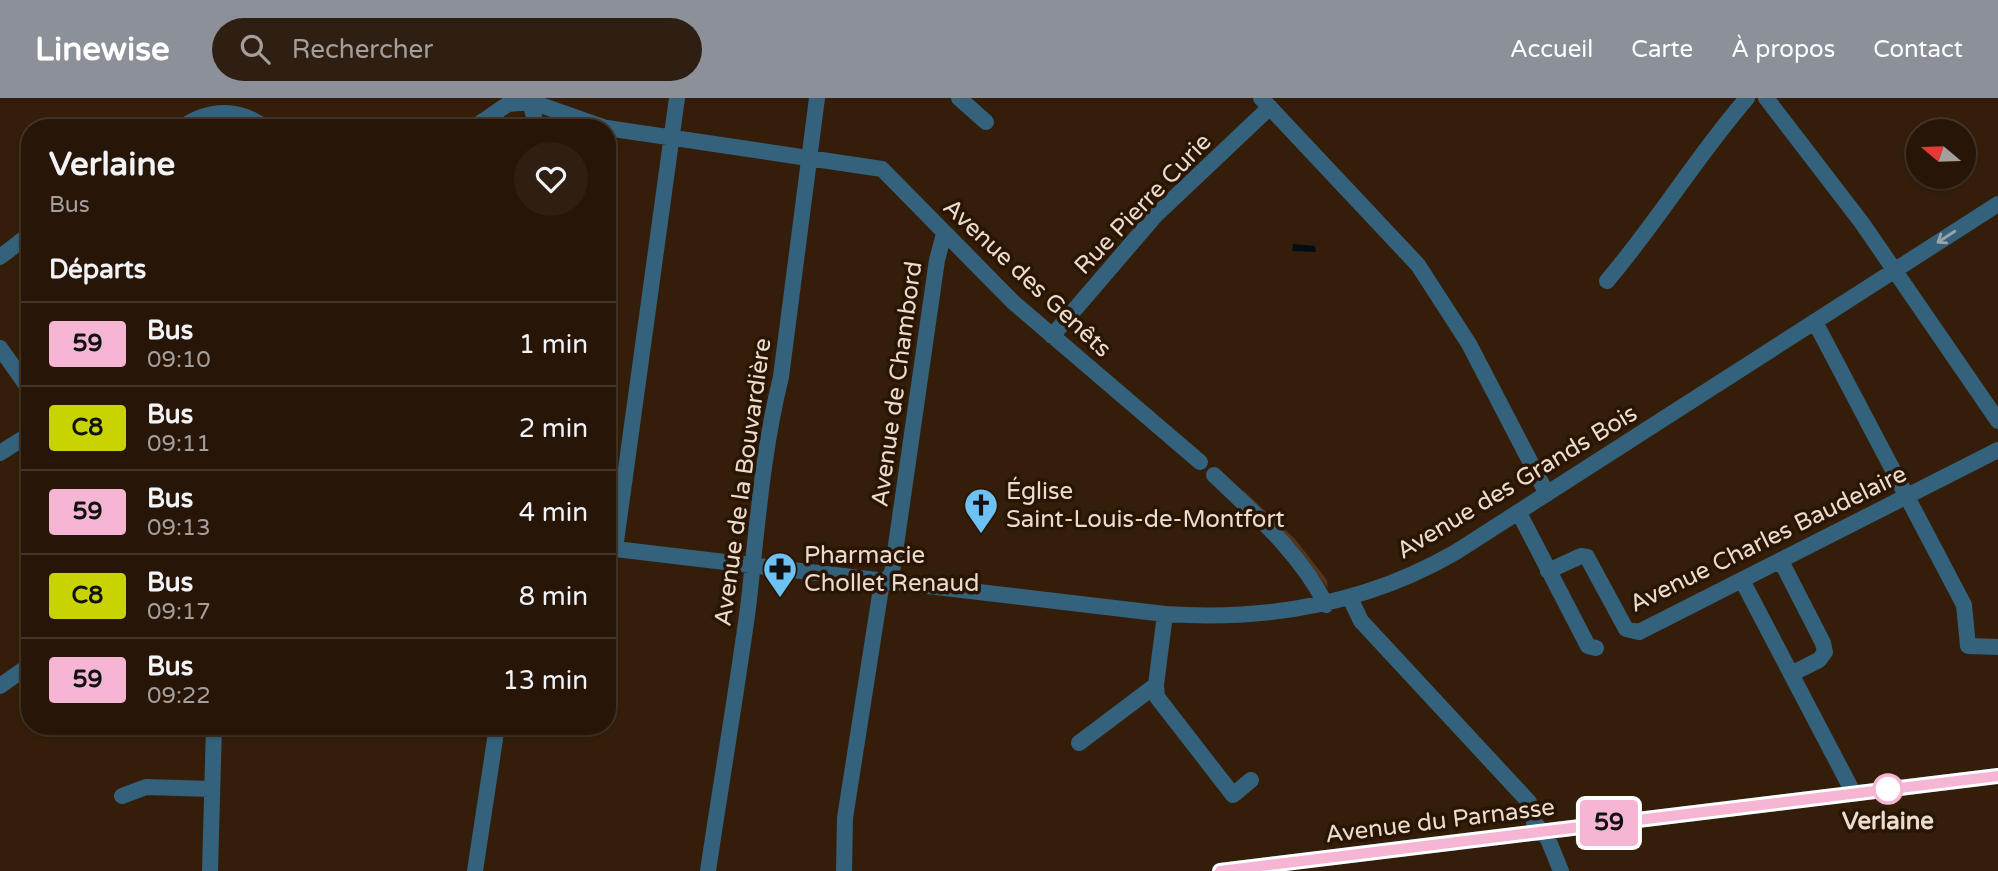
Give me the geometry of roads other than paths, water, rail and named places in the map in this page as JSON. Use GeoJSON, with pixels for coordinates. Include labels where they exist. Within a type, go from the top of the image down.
{"type":"FeatureCollection","features":[{"type":"Feature","properties":{"kind":"street"},"geometry":{"type":"LineString","coordinates":[[616,514],[677,98]]}},
{"type":"Feature","properties":{"kind":"street","name":"Avenue de la Bouvardière"},"geometry":{"type":"LineString","coordinates":[[708,871],[726,745],[735,709],[752,563],[811,158],[817,98]]}},
{"type":"Feature","properties":{"kind":"street"},"geometry":{"type":"LineString","coordinates":[[959,98],[986,122]]}},
{"type":"Feature","properties":{"kind":"street"},"geometry":{"type":"LineString","coordinates":[[1607,281],[1642,240],[1718,131],[1747,98]]}},
{"type":"Feature","properties":{"kind":"street"},"geometry":{"type":"LineString","coordinates":[[1766,98],[1895,271],[1998,421]]}},
{"type":"Feature","properties":{"kind":"street"},"geometry":{"type":"LineString","coordinates":[[486,119],[508,104],[531,100],[535,119]]}},
{"type":"Feature","properties":{"kind":"street","name":"Avenue des Genêts"},"geometry":{"type":"LineString","coordinates":[[531,100],[583,119]]}},
{"type":"Feature","properties":{"kind":"street"},"geometry":{"type":"LineString","coordinates":[[1265,103],[1418,265],[1469,344],[1547,494]]}},
{"type":"Feature","properties":{"kind":"street","name":"Rue Pierre Curie"},"geometry":{"type":"LineString","coordinates":[[1052,336],[1155,216],[1265,103]]}},
{"type":"Feature","properties":{"kind":"street"},"geometry":{"type":"LineString","coordinates":[[198,119],[236,106],[253,119]]}},
{"type":"Feature","properties":{"kind":"street","name":"Avenue des Genêts"},"geometry":{"type":"LineString","coordinates":[[616,130],[882,169],[944,234],[1052,336],[1200,462]]}},
{"type":"Feature","properties":{"kind":"street","name":"Avenue des Grands Bois"},"geometry":{"type":"LineString","coordinates":[[616,549],[1165,614],[1244,616],[1326,605],[1417,573],[1519,513],[1998,204]]}},
{"type":"Feature","properties":{"kind":"street","name":"Avenue de Chambord"},"geometry":{"type":"LineString","coordinates":[[844,871],[845,818],[881,588],[892,573],[937,260],[944,234]]}},
{"type":"Feature","properties":{"kind":"street"},"geometry":{"type":"LineString","coordinates":[[0,257],[21,241]]}},
{"type":"Feature","properties":{"kind":"street"},"geometry":{"type":"LineString","coordinates":[[1815,322],[1964,605],[1968,646],[1998,647]]}},
{"type":"Feature","properties":{"kind":"street"},"geometry":{"type":"LineString","coordinates":[[0,348],[21,377]]}},
{"type":"Feature","properties":{"kind":"street"},"geometry":{"type":"LineString","coordinates":[[0,453],[21,440]]}},
{"type":"Feature","properties":{"kind":"street","name":"Avenue Charles Baudelaire"},"geometry":{"type":"LineString","coordinates":[[1548,571],[1581,556],[1591,561],[1626,629],[1639,632],[1998,450]]}},
{"type":"Feature","properties":{"kind":"street"},"geometry":{"type":"LineString","coordinates":[[1214,475],[1293,556],[1312,579],[1326,605]]}},
{"type":"Feature","properties":{"kind":"street"},"geometry":{"type":"LineString","coordinates":[[1519,513],[1588,646],[1596,648]]}},
{"type":"Feature","properties":{"kind":"street"},"geometry":{"type":"LineString","coordinates":[[1784,567],[1823,643],[1825,652],[1819,660],[1791,674]]}},
{"type":"Feature","properties":{"kind":"street"},"geometry":{"type":"LineString","coordinates":[[1745,586],[1854,793]]}},
{"type":"Feature","properties":{"kind":"street"},"geometry":{"type":"LineString","coordinates":[[1350,598],[1361,621],[1529,802],[1534,822],[1561,871]]}},
{"type":"Feature","properties":{"kind":"street"},"geometry":{"type":"LineString","coordinates":[[1165,614],[1156,685],[1162,706],[1233,795],[1251,780]]}},
{"type":"Feature","properties":{"kind":"street"},"geometry":{"type":"LineString","coordinates":[[0,686],[21,671]]}},
{"type":"Feature","properties":{"kind":"street"},"geometry":{"type":"LineString","coordinates":[[1079,743],[1156,685]]}},
{"type":"Feature","properties":{"kind":"street"},"geometry":{"type":"LineString","coordinates":[[210,871],[214,735]]}},
{"type":"Feature","properties":{"kind":"street"},"geometry":{"type":"LineString","coordinates":[[475,871],[496,735]]}},
{"type":"Feature","properties":{"kind":"street","name":"Avenue du Parnasse"},"geometry":{"type":"LineString","coordinates":[[1220,871],[1998,776]]}},
{"type":"Feature","properties":{"kind":"street"},"geometry":{"type":"LineString","coordinates":[[122,796],[146,787],[212,789]]}},
{"type":"Feature","properties":{"kind":"place","name":"Église Saint-Louis-de-Montfort"},"geometry":{"type":"Point","coordinates":[981,535]}},
{"type":"Feature","properties":{"kind":"place","name":"Pharmacie Chollet Renaud"},"geometry":{"type":"Point","coordinates":[780,599]}},
{"type":"Feature","properties":{"kind":"place","name":"Verlaine"},"geometry":{"type":"Point","coordinates":[1888,789]}}]}
